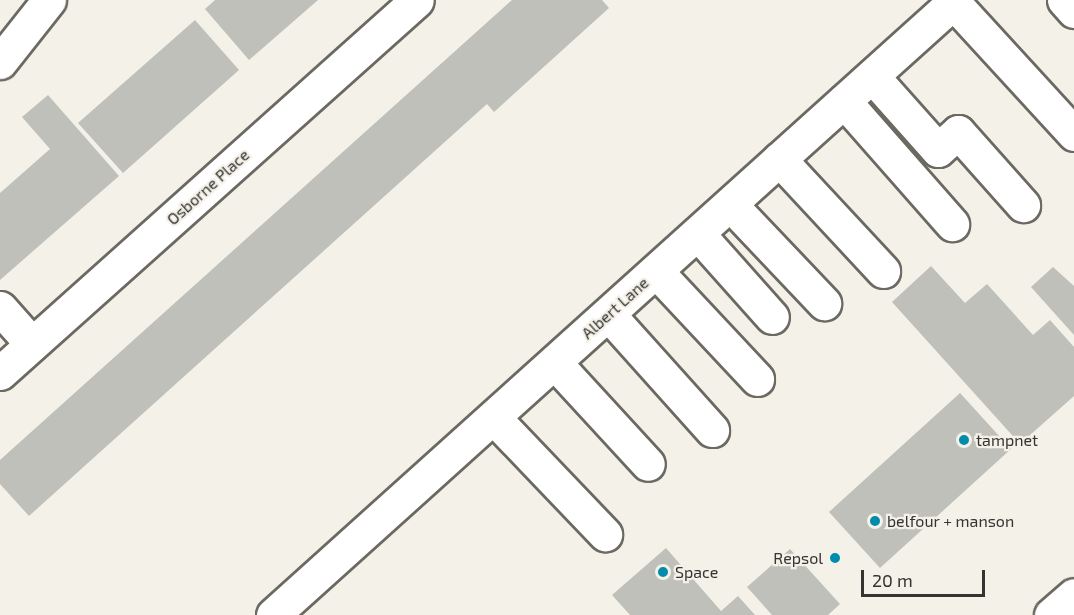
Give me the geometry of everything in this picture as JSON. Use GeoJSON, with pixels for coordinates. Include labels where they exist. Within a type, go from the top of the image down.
{"type":"FeatureCollection","features":[{"type":"Feature","properties":{"kind":"street"},"geometry":{"type":"LineString","coordinates":[[0,62],[49,0]]}},
{"type":"Feature","properties":{"kind":"street","name":"Osborne Place"},"geometry":{"type":"LineString","coordinates":[[0,373],[417,0]]}},
{"type":"Feature","properties":{"kind":"street"},"geometry":{"type":"LineString","coordinates":[[1064,0],[1074,11]]}},
{"type":"Feature","properties":{"kind":"street"},"geometry":{"type":"LineString","coordinates":[[955,1],[1074,134]]}},
{"type":"Feature","properties":{"kind":"street","name":"Albert Lane"},"geometry":{"type":"LineString","coordinates":[[293,609],[494,418],[955,1]]}},
{"type":"Feature","properties":{"kind":"street"},"geometry":{"type":"LineString","coordinates":[[872,76],[938,150],[958,132],[1023,206]]}},
{"type":"Feature","properties":{"kind":"street"},"geometry":{"type":"LineString","coordinates":[[844,101],[952,224]]}},
{"type":"Feature","properties":{"kind":"street"},"geometry":{"type":"LineString","coordinates":[[780,159],[883,271]]}},
{"type":"Feature","properties":{"kind":"street"},"geometry":{"type":"LineString","coordinates":[[730,204],[824,303]]}},
{"type":"Feature","properties":{"kind":"street"},"geometry":{"type":"LineString","coordinates":[[698,234],[772,317]]}},
{"type":"Feature","properties":{"kind":"street"},"geometry":{"type":"LineString","coordinates":[[656,271],[757,379]]}},
{"type":"Feature","properties":{"kind":"street"},"geometry":{"type":"LineString","coordinates":[[0,308],[32,344]]}},
{"type":"Feature","properties":{"kind":"street"},"geometry":{"type":"LineString","coordinates":[[608,314],[712,430]]}},
{"type":"Feature","properties":{"kind":"street"},"geometry":{"type":"LineString","coordinates":[[555,363],[648,464]]}},
{"type":"Feature","properties":{"kind":"street"},"geometry":{"type":"LineString","coordinates":[[494,418],[605,534]]}},
{"type":"Feature","properties":{"kind":"street"},"geometry":{"type":"LineString","coordinates":[[1051,615],[1074,595]]}},
{"type":"Feature","properties":{"kind":"building"},"geometry":{"type":"Polygon","coordinates":[[[215,0],[318,0],[249,60],[205,9],[215,0]]]}},
{"type":"Feature","properties":{"kind":"building"},"geometry":{"type":"Polygon","coordinates":[[[512,0],[602,0],[609,8],[494,112],[487,104],[29,516],[0,484],[0,460],[512,0]]]}},
{"type":"Feature","properties":{"kind":"building"},"geometry":{"type":"Polygon","coordinates":[[[195,20],[239,70],[123,173],[78,123],[195,20]]]}},
{"type":"Feature","properties":{"kind":"building"},"geometry":{"type":"Polygon","coordinates":[[[48,95],[119,176],[0,280],[0,193],[50,149],[22,117],[48,95]]]}},
{"type":"Feature","properties":{"kind":"building"},"geometry":{"type":"Polygon","coordinates":[[[931,266],[965,303],[987,284],[1033,335],[1050,320],[1074,347],[1074,396],[1020,444],[892,302],[931,266]]]}},
{"type":"Feature","properties":{"kind":"building"},"geometry":{"type":"Polygon","coordinates":[[[1053,267],[1074,286],[1074,335],[1031,287],[1053,267]]]}},
{"type":"Feature","properties":{"kind":"building"},"geometry":{"type":"Polygon","coordinates":[[[960,393],[1011,449],[880,568],[829,512],[960,393]]]}},
{"type":"Feature","properties":{"kind":"building","name":"Space"},"geometry":{"type":"Polygon","coordinates":[[[666,548],[721,611],[738,596],[755,615],[630,615],[612,595],[666,548]]]}},
{"type":"Feature","properties":{"kind":"building"},"geometry":{"type":"Polygon","coordinates":[[[790,549],[840,604],[828,615],[772,615],[747,587],[790,549]]]}},
{"type":"Feature","properties":{"kind":"place","name":"tampnet"},"geometry":{"type":"Point","coordinates":[964,440]}},
{"type":"Feature","properties":{"kind":"place","name":"belfour + manson"},"geometry":{"type":"Point","coordinates":[875,521]}},
{"type":"Feature","properties":{"kind":"place","name":"Repsol"},"geometry":{"type":"Point","coordinates":[835,558]}},
{"type":"Feature","properties":{"kind":"place","name":"Space"},"geometry":{"type":"Point","coordinates":[663,572]}}]}
